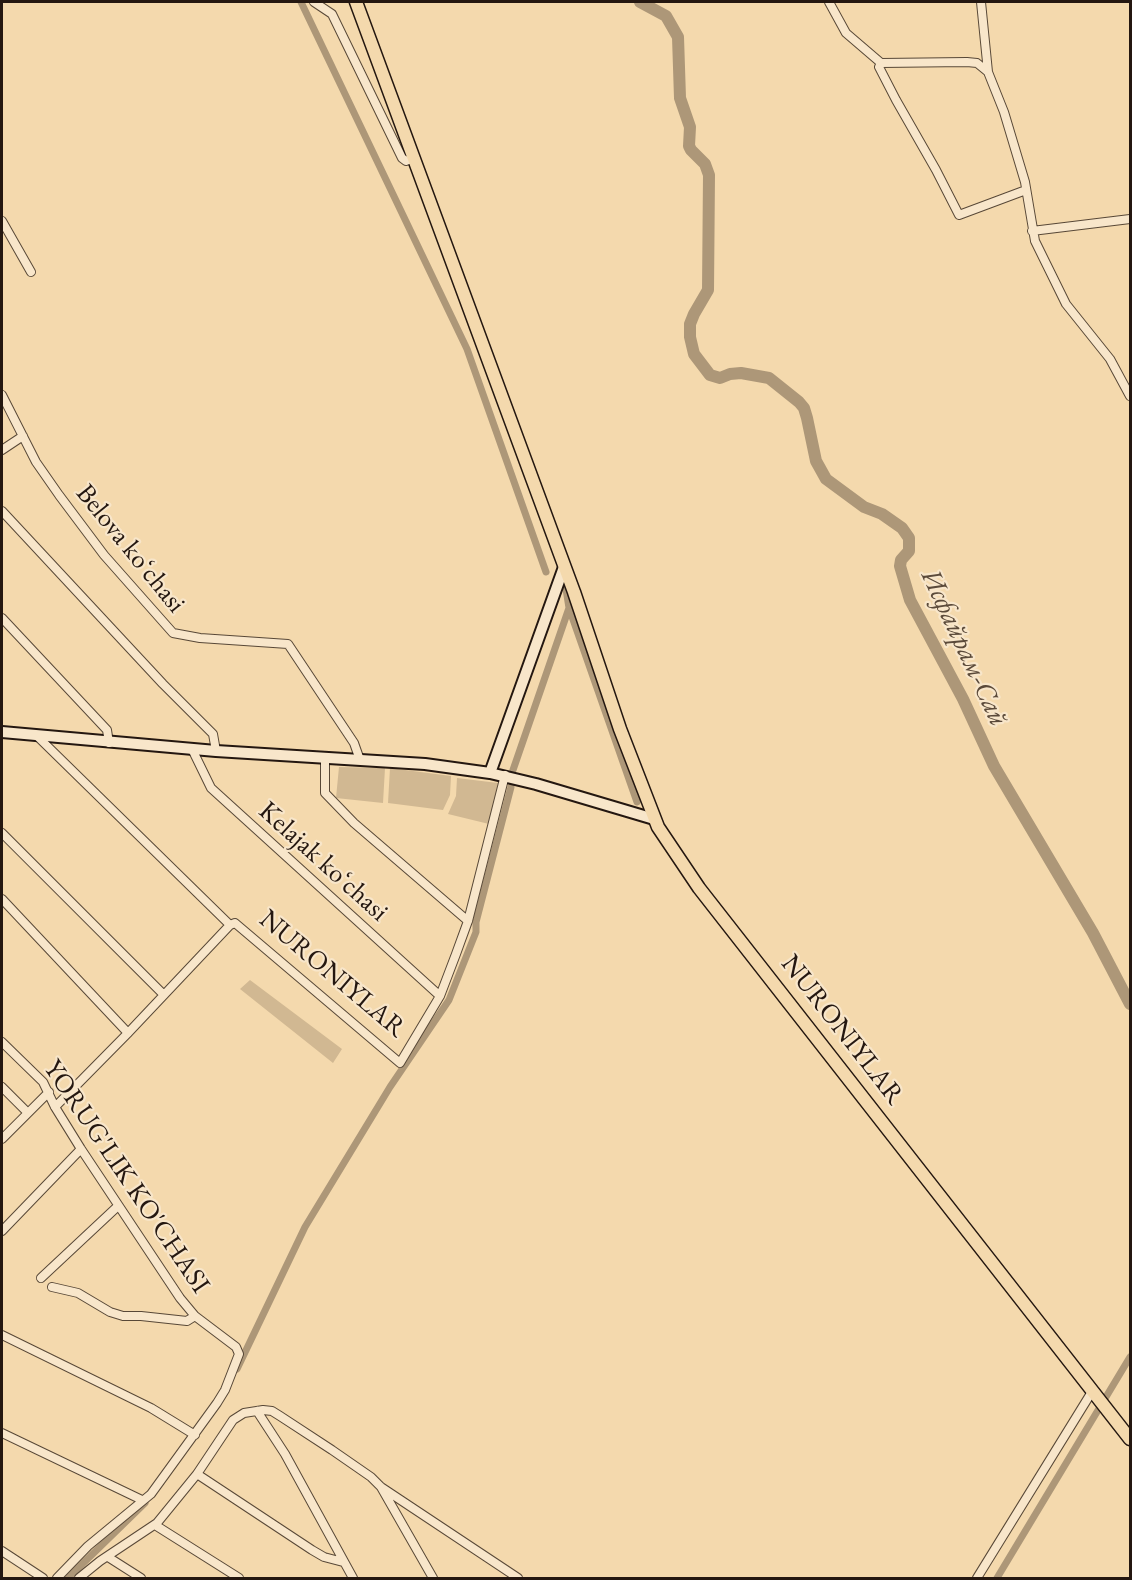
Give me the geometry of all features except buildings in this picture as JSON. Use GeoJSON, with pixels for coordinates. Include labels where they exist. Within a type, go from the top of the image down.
{"type":"FeatureCollection","features":[{"type":"Feature","properties":{"kind":"main road","name":"NURONIYLAR"},"geometry":{"type":"LineString","coordinates":[[356,2],[415,158],[654,819],[699,888],[1131,1439]]}},
{"type":"Feature","properties":{"kind":"main road"},"geometry":{"type":"LineString","coordinates":[[490,773],[564,567]]}},
{"type":"Feature","properties":{"kind":"main road"},"geometry":{"type":"LineString","coordinates":[[2,732],[216,751],[425,765],[490,773],[654,819]]}},
{"type":"Feature","properties":{"kind":"street"},"geometry":{"type":"LineString","coordinates":[[314,2],[333,16],[402,158],[406,161],[415,158]]}},
{"type":"Feature","properties":{"kind":"street"},"geometry":{"type":"LineString","coordinates":[[829,2],[846,33],[881,63],[968,62],[977,63],[988,72]]}},
{"type":"Feature","properties":{"kind":"street"},"geometry":{"type":"LineString","coordinates":[[981,2],[988,72],[1004,112],[1026,190],[1032,231],[1044,263],[1066,304],[1110,359],[1131,396]]}},
{"type":"Feature","properties":{"kind":"street"},"geometry":{"type":"LineString","coordinates":[[881,63],[879,67],[959,215],[1026,190]]}},
{"type":"Feature","properties":{"kind":"street"},"geometry":{"type":"LineString","coordinates":[[1032,231],[1131,219]]}},
{"type":"Feature","properties":{"kind":"street"},"geometry":{"type":"LineString","coordinates":[[2,221],[31,272]]}},
{"type":"Feature","properties":{"kind":"street","name":"Belova koʻchasi"},"geometry":{"type":"LineString","coordinates":[[2,395],[36,462],[104,555],[173,633],[201,638],[288,644],[354,743],[360,760]]}},
{"type":"Feature","properties":{"kind":"street"},"geometry":{"type":"LineString","coordinates":[[2,450],[24,436]]}},
{"type":"Feature","properties":{"kind":"street"},"geometry":{"type":"LineString","coordinates":[[2,512],[213,734],[216,751]]}},
{"type":"Feature","properties":{"kind":"street"},"geometry":{"type":"LineString","coordinates":[[2,618],[107,730],[109,742]]}},
{"type":"Feature","properties":{"kind":"street","name":"NURONIYLAR"},"geometry":{"type":"LineString","coordinates":[[37,736],[230,925],[235,923],[400,1063],[440,996],[468,921],[505,776]]}},
{"type":"Feature","properties":{"kind":"street","name":"Kelajak koʻchasi"},"geometry":{"type":"LineString","coordinates":[[192,749],[211,788],[440,996]]}},
{"type":"Feature","properties":{"kind":"street"},"geometry":{"type":"LineString","coordinates":[[325,759],[325,793],[354,823],[468,921]]}},
{"type":"Feature","properties":{"kind":"street"},"geometry":{"type":"LineString","coordinates":[[2,833],[164,994]]}},
{"type":"Feature","properties":{"kind":"street"},"geometry":{"type":"LineString","coordinates":[[2,899],[129,1033]]}},
{"type":"Feature","properties":{"kind":"street"},"geometry":{"type":"LineString","coordinates":[[55,1107],[129,1033],[230,925]]}},
{"type":"Feature","properties":{"kind":"street","name":"YORUG'LIK KO'CHASI"},"geometry":{"type":"LineString","coordinates":[[2,1042],[43,1082],[55,1107],[81,1149],[180,1298],[195,1316],[236,1347],[239,1354],[225,1390],[151,1494],[88,1546],[57,1578]]}},
{"type":"Feature","properties":{"kind":"street"},"geometry":{"type":"LineString","coordinates":[[2,1087],[28,1113]]}},
{"type":"Feature","properties":{"kind":"street"},"geometry":{"type":"LineString","coordinates":[[2,1139],[49,1092]]}},
{"type":"Feature","properties":{"kind":"street"},"geometry":{"type":"LineString","coordinates":[[2,1231],[81,1149]]}},
{"type":"Feature","properties":{"kind":"street"},"geometry":{"type":"LineString","coordinates":[[41,1278],[118,1206]]}},
{"type":"Feature","properties":{"kind":"street"},"geometry":{"type":"LineString","coordinates":[[52,1287],[78,1293],[110,1312],[123,1316],[187,1321],[195,1316]]}},
{"type":"Feature","properties":{"kind":"street"},"geometry":{"type":"LineString","coordinates":[[2,1335],[151,1408],[195,1435]]}},
{"type":"Feature","properties":{"kind":"street"},"geometry":{"type":"LineString","coordinates":[[977,1578],[1093,1390]]}},
{"type":"Feature","properties":{"kind":"street"},"geometry":{"type":"LineString","coordinates":[[257,1411],[285,1454],[353,1578]]}},
{"type":"Feature","properties":{"kind":"street"},"geometry":{"type":"LineString","coordinates":[[79,1578],[100,1561],[155,1525],[197,1474],[233,1420],[244,1413],[272,1411],[518,1578]]}},
{"type":"Feature","properties":{"kind":"street"},"geometry":{"type":"LineString","coordinates":[[2,1433],[142,1500]]}},
{"type":"Feature","properties":{"kind":"street"},"geometry":{"type":"LineString","coordinates":[[197,1474],[312,1550],[324,1557],[343,1562]]}},
{"type":"Feature","properties":{"kind":"street"},"geometry":{"type":"LineString","coordinates":[[381,1487],[433,1578]]}},
{"type":"Feature","properties":{"kind":"street"},"geometry":{"type":"LineString","coordinates":[[155,1525],[239,1578]]}},
{"type":"Feature","properties":{"kind":"street"},"geometry":{"type":"LineString","coordinates":[[2,1551],[43,1578]]}},
{"type":"Feature","properties":{"kind":"street"},"geometry":{"type":"LineString","coordinates":[[108,1557],[141,1578]]}},
{"type":"Feature","properties":{"kind":"shaded area"},"geometry":{"type":"Polygon","coordinates":[[[339,767],[385,768],[383,803],[336,798],[339,767]]]}},
{"type":"Feature","properties":{"kind":"shaded area"},"geometry":{"type":"Polygon","coordinates":[[[390,768],[451,776],[450,795],[443,810],[388,803],[390,768]]]}},
{"type":"Feature","properties":{"kind":"shaded area"},"geometry":{"type":"Polygon","coordinates":[[[457,778],[498,783],[489,824],[448,814],[456,796],[457,778]]]}},
{"type":"Feature","properties":{"kind":"shaded area"},"geometry":{"type":"Polygon","coordinates":[[[250,980],[342,1049],[333,1063],[240,989],[250,980]]]}},
{"type":"Feature","properties":{"kind":"waterway"},"geometry":{"type":"LineString","coordinates":[[301,2],[467,349],[546,572]]}},
{"type":"Feature","properties":{"kind":"waterway","name":"Исфайрам-Сай"},"geometry":{"type":"LineString","coordinates":[[640,2],[666,16],[678,37],[680,98],[690,127],[689,146],[705,164],[709,175],[708,290],[690,324],[694,354],[710,375],[720,378],[741,373],[769,378],[799,402],[807,418],[816,461],[826,479],[864,507],[882,514],[902,528],[909,538],[909,551],[901,560],[900,566],[910,600],[963,699],[994,766],[1093,933],[1130,1004]]}},
{"type":"Feature","properties":{"kind":"waterway"},"geometry":{"type":"LineString","coordinates":[[566,589],[569,608],[637,802]]}},
{"type":"Feature","properties":{"kind":"waterway"},"geometry":{"type":"LineString","coordinates":[[513,770],[569,608]]}},
{"type":"Feature","properties":{"kind":"waterway"},"geometry":{"type":"LineString","coordinates":[[237,1369],[305,1227],[390,1087],[449,1000],[476,932],[476,922],[511,787]]}},
{"type":"Feature","properties":{"kind":"waterway"},"geometry":{"type":"LineString","coordinates":[[997,1578],[1130,1357]]}},
{"type":"Feature","properties":{"kind":"waterway"},"geometry":{"type":"LineString","coordinates":[[68,1578],[145,1503]]}}]}
